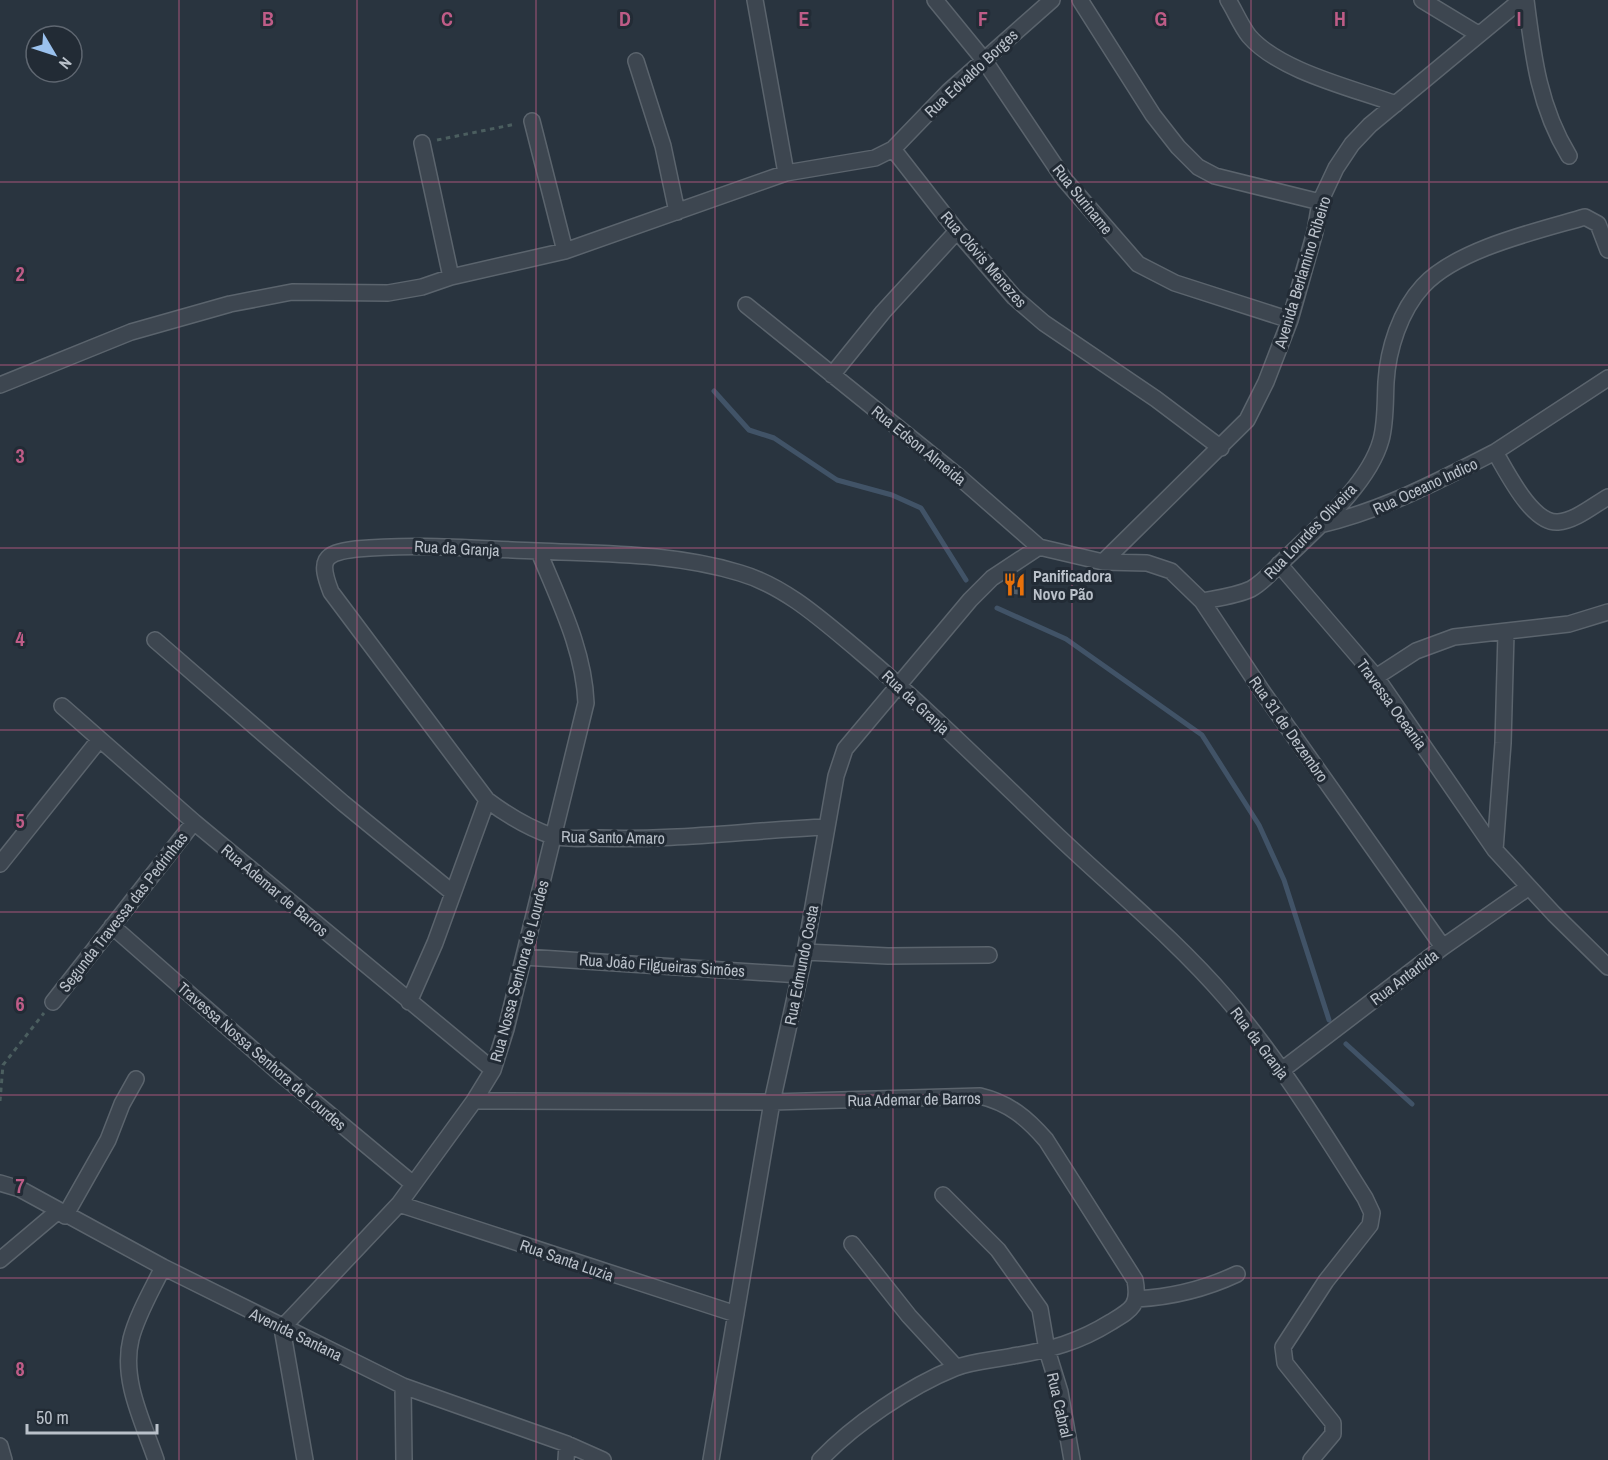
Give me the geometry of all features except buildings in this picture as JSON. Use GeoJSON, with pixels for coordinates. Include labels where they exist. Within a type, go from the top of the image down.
{"type":"FeatureCollection","features":[{"type":"Feature","properties":{"kind":"street"},"geometry":{"type":"LineString","coordinates":[[755,0],[786,173]]}},
{"type":"Feature","properties":{"kind":"street","name":"Rua Suriname"},"geometry":{"type":"LineString","coordinates":[[935,0],[984,60],[1064,179],[1138,264],[1175,283],[1290,320]]}},
{"type":"Feature","properties":{"kind":"street","name":"Rua Edvaldo Borges"},"geometry":{"type":"LineString","coordinates":[[893,148],[949,91],[1052,0]]}},
{"type":"Feature","properties":{"kind":"street"},"geometry":{"type":"LineString","coordinates":[[1080,0],[1154,115],[1178,147],[1198,167],[1215,176],[1320,202]]}},
{"type":"Feature","properties":{"kind":"street"},"geometry":{"type":"LineString","coordinates":[[1228,0],[1249,36],[1269,53],[1309,72],[1395,104]]}},
{"type":"Feature","properties":{"kind":"street"},"geometry":{"type":"LineString","coordinates":[[1422,0],[1478,34]]}},
{"type":"Feature","properties":{"kind":"street","name":"Avenida Berlamino Ribeiro"},"geometry":{"type":"LineString","coordinates":[[1103,562],[1221,448],[1246,420],[1290,320],[1316,232],[1320,202],[1336,168],[1352,144],[1395,104],[1521,0]]}},
{"type":"Feature","properties":{"kind":"street"},"geometry":{"type":"LineString","coordinates":[[1526,0],[1541,96],[1555,134],[1569,156]]}},
{"type":"Feature","properties":{"kind":"street"},"geometry":{"type":"LineString","coordinates":[[636,61],[663,146],[677,212]]}},
{"type":"Feature","properties":{"kind":"street"},"geometry":{"type":"LineString","coordinates":[[532,121],[565,251]]}},
{"type":"Feature","properties":{"kind":"street"},"geometry":{"type":"LineString","coordinates":[[422,143],[451,277]]}},
{"type":"Feature","properties":{"kind":"street"},"geometry":{"type":"LineString","coordinates":[[0,386],[131,332],[230,304],[292,292],[388,293],[422,287],[451,277],[565,251],[786,173],[875,158],[893,148]]}},
{"type":"Feature","properties":{"kind":"street","name":"Rua Clóvis Menezes"},"geometry":{"type":"LineString","coordinates":[[893,148],[957,231],[1014,297],[1044,323],[1221,448]]}},
{"type":"Feature","properties":{"kind":"street","name":"Rua Lourdes Oliveira"},"geometry":{"type":"LineString","coordinates":[[1202,601],[1250,589],[1320,525],[1361,479],[1381,441],[1388,362],[1393,344],[1400,324],[1423,286],[1460,261],[1506,240],[1584,217],[1598,224],[1608,250]]}},
{"type":"Feature","properties":{"kind":"street"},"geometry":{"type":"LineString","coordinates":[[832,375],[883,312],[957,231]]}},
{"type":"Feature","properties":{"kind":"street","name":"Rua Edson Almeida"},"geometry":{"type":"LineString","coordinates":[[746,305],[958,476],[1039,547],[1103,562]]}},
{"type":"Feature","properties":{"kind":"street","name":"Rua Oceano Indico"},"geometry":{"type":"LineString","coordinates":[[1320,525],[1362,515],[1395,502],[1495,452],[1608,378]]}},
{"type":"Feature","properties":{"kind":"street"},"geometry":{"type":"LineString","coordinates":[[1495,452],[1528,504],[1538,516],[1548,521],[1559,522],[1572,517],[1608,497]]}},
{"type":"Feature","properties":{"kind":"street","name":"Rua da Granja"},"geometry":{"type":"LineString","coordinates":[[331,592],[323,567],[331,553],[343,550],[398,545],[648,556],[741,573],[787,594],[823,620],[898,684],[1083,860],[1141,911],[1226,998],[1282,1070],[1365,1198],[1372,1213],[1370,1225],[1326,1281],[1283,1347],[1285,1363],[1333,1423],[1334,1434],[1311,1460]]}},
{"type":"Feature","properties":{"kind":"street","name":"Rua Edmundo Costa"},"geometry":{"type":"LineString","coordinates":[[711,1460],[772,1102],[805,952],[831,795],[845,748],[982,588],[1039,547]]}},
{"type":"Feature","properties":{"kind":"street","name":"Rua Nossa Senhora de Lourdes"},"geometry":{"type":"LineString","coordinates":[[282,1328],[399,1204],[474,1101],[493,1070],[506,1029],[582,728],[586,703],[585,679],[578,649],[539,552]]}},
{"type":"Feature","properties":{"kind":"street","name":"Rua 31 de Dezembro"},"geometry":{"type":"LineString","coordinates":[[1103,562],[1147,563],[1171,571],[1202,601],[1262,691],[1443,947]]}},
{"type":"Feature","properties":{"kind":"street","name":"Travessa Oceania"},"geometry":{"type":"LineString","coordinates":[[1279,564],[1376,677],[1495,850]]}},
{"type":"Feature","properties":{"kind":"street","name":"Rua Santo Amaro"},"geometry":{"type":"LineString","coordinates":[[331,592],[488,800],[515,820],[553,836],[672,839],[751,830],[827,827]]}},
{"type":"Feature","properties":{"kind":"street"},"geometry":{"type":"LineString","coordinates":[[1376,677],[1434,643],[1454,637],[1506,633],[1569,624],[1608,612]]}},
{"type":"Feature","properties":{"kind":"street"},"geometry":{"type":"LineString","coordinates":[[1506,633],[1503,742],[1495,850],[1608,967]]}},
{"type":"Feature","properties":{"kind":"street"},"geometry":{"type":"LineString","coordinates":[[155,640],[344,803],[453,892]]}},
{"type":"Feature","properties":{"kind":"street","name":"Rua Ademar de Barros"},"geometry":{"type":"LineString","coordinates":[[62,706],[194,822],[493,1070]]}},
{"type":"Feature","properties":{"kind":"street"},"geometry":{"type":"LineString","coordinates":[[0,864],[99,740]]}},
{"type":"Feature","properties":{"kind":"street"},"geometry":{"type":"LineString","coordinates":[[409,1002],[488,800]]}},
{"type":"Feature","properties":{"kind":"street","name":"Segunda Travessa das Pedrinhas"},"geometry":{"type":"LineString","coordinates":[[53,1002],[194,822]]}},
{"type":"Feature","properties":{"kind":"street","name":"Rua Antartida"},"geometry":{"type":"LineString","coordinates":[[1282,1070],[1443,947],[1529,887]]}},
{"type":"Feature","properties":{"kind":"street","name":"Travessa Nossa Senhora de Lourdes"},"geometry":{"type":"LineString","coordinates":[[112,926],[275,1069],[413,1184]]}},
{"type":"Feature","properties":{"kind":"street"},"geometry":{"type":"LineString","coordinates":[[805,952],[888,956],[989,955]]}},
{"type":"Feature","properties":{"kind":"street","name":"Rua João Filgueiras Simões"},"geometry":{"type":"LineString","coordinates":[[524,957],[800,975]]}},
{"type":"Feature","properties":{"kind":"street"},"geometry":{"type":"LineString","coordinates":[[0,1260],[61,1214],[108,1140],[122,1104],[136,1079]]}},
{"type":"Feature","properties":{"kind":"street","name":"Rua Ademar de Barros"},"geometry":{"type":"LineString","coordinates":[[474,1101],[772,1102],[980,1096],[1006,1105],[1029,1120],[1046,1140],[1135,1280],[1137,1299]]}},
{"type":"Feature","properties":{"kind":"street","name":"Avenida Santana"},"geometry":{"type":"LineString","coordinates":[[0,1183],[20,1189],[61,1214],[163,1267],[403,1386],[567,1444],[603,1460]]}},
{"type":"Feature","properties":{"kind":"street","name":"Rua Cabral"},"geometry":{"type":"LineString","coordinates":[[943,1195],[998,1250],[1040,1309],[1047,1350],[1060,1392],[1072,1460]]}},
{"type":"Feature","properties":{"kind":"street","name":"Rua Santa Luzia"},"geometry":{"type":"LineString","coordinates":[[399,1204],[736,1314]]}},
{"type":"Feature","properties":{"kind":"street"},"geometry":{"type":"LineString","coordinates":[[852,1244],[909,1316],[957,1367]]}},
{"type":"Feature","properties":{"kind":"street"},"geometry":{"type":"LineString","coordinates":[[156,1460],[129,1380],[127,1360],[131,1338],[163,1267]]}},
{"type":"Feature","properties":{"kind":"street"},"geometry":{"type":"LineString","coordinates":[[820,1460],[895,1400],[957,1367],[1047,1350],[1084,1339],[1125,1314],[1137,1299],[1158,1298],[1211,1286],[1237,1274]]}},
{"type":"Feature","properties":{"kind":"street"},"geometry":{"type":"LineString","coordinates":[[282,1328],[306,1460]]}},
{"type":"Feature","properties":{"kind":"street"},"geometry":{"type":"LineString","coordinates":[[403,1386],[404,1460]]}},
{"type":"Feature","properties":{"kind":"street"},"geometry":{"type":"LineString","coordinates":[[566,1460],[567,1444]]}},
{"type":"Feature","properties":{"kind":"street"},"geometry":{"type":"LineString","coordinates":[[0,1446],[4,1460]]}},
{"type":"Feature","properties":{"kind":"path"},"geometry":{"type":"LineString","coordinates":[[422,143],[532,121]]}},
{"type":"Feature","properties":{"kind":"path"},"geometry":{"type":"LineString","coordinates":[[0,1101],[3,1065],[53,1002]]}},
{"type":"Feature","properties":{"kind":"waterway"},"geometry":{"type":"LineString","coordinates":[[714,391],[749,430],[774,438],[837,480],[892,495],[921,508],[966,580]]}},
{"type":"Feature","properties":{"kind":"waterway"},"geometry":{"type":"LineString","coordinates":[[997,608],[1066,639],[1202,735],[1259,825],[1284,880],[1329,1020]]}},
{"type":"Feature","properties":{"kind":"waterway"},"geometry":{"type":"LineString","coordinates":[[1346,1044],[1412,1104]]}},
{"type":"Feature","properties":{"kind":"place","name":"Panificadora Novo Pão"},"geometry":{"type":"Point","coordinates":[1015,585]}}]}
